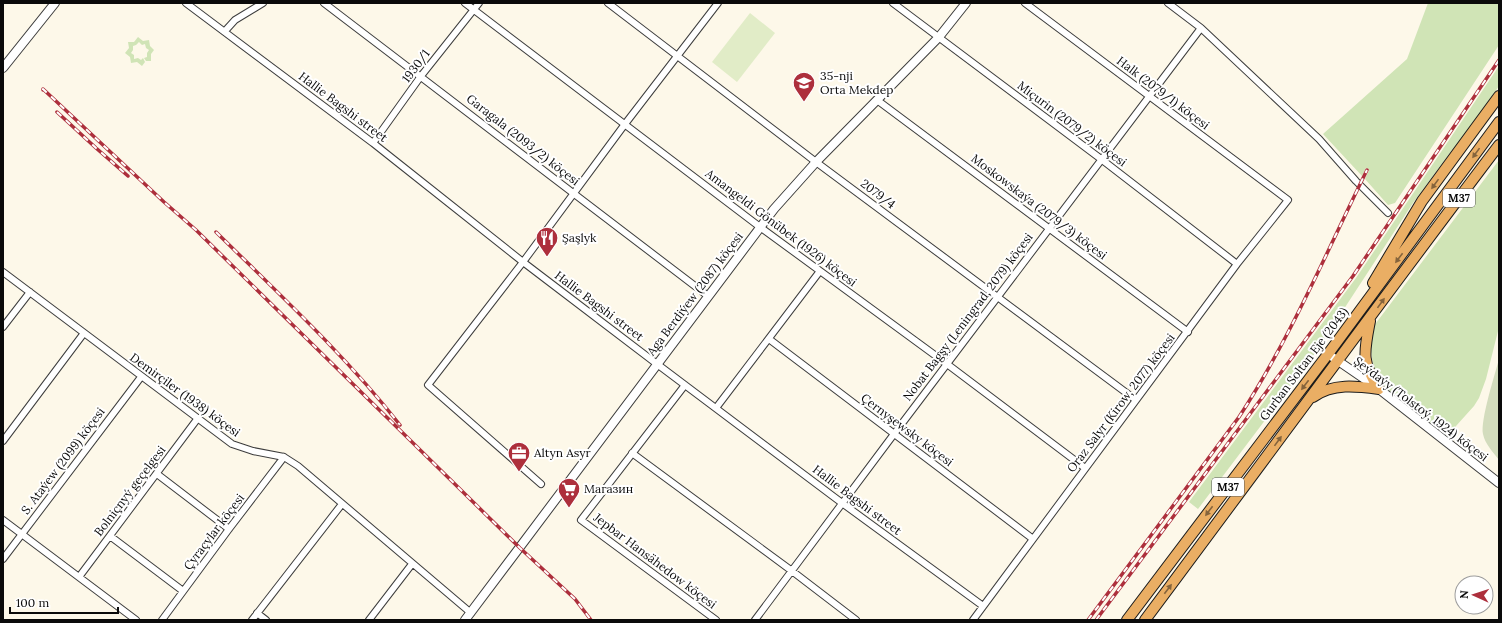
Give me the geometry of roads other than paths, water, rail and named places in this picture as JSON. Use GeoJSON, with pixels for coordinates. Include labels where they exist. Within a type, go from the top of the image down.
{"type":"FeatureCollection","features":[{"type":"Feature","properties":{"kind":"highway"},"geometry":{"type":"LineString","coordinates":[[1343,333],[1422,201],[1499,96]]}},
{"type":"Feature","properties":{"kind":"highway","name":"Gurban Soltan Eje (2043)"},"geometry":{"type":"LineString","coordinates":[[1127,620],[1328,354],[1499,122]]}},
{"type":"Feature","properties":{"kind":"highway","name":"Gurban Soltan Eje (2043)"},"geometry":{"type":"LineString","coordinates":[[1145,620],[1499,145]]}},
{"type":"Feature","properties":{"kind":"highway","name":"Gurban Soltan Eje (2043)"},"geometry":{"type":"LineString","coordinates":[[1370,317],[1365,343],[1365,359],[1369,374],[1379,389]]}},
{"type":"Feature","properties":{"kind":"highway"},"geometry":{"type":"LineString","coordinates":[[1308,401],[1321,392],[1344,386],[1379,389]]}},
{"type":"Feature","properties":{"kind":"street"},"geometry":{"type":"LineString","coordinates":[[3,68],[55,3]]}},
{"type":"Feature","properties":{"kind":"street","name":"Hallie Bagshi street"},"geometry":{"type":"LineString","coordinates":[[186,3],[373,143],[523,262],[657,364],[842,503],[983,606]]}},
{"type":"Feature","properties":{"kind":"street"},"geometry":{"type":"LineString","coordinates":[[225,31],[235,20],[263,3]]}},
{"type":"Feature","properties":{"kind":"street","name":"Garagala (2093/2) köçesi"},"geometry":{"type":"LineString","coordinates":[[324,3],[708,296]]}},
{"type":"Feature","properties":{"kind":"street","name":"Amangeldi Gönübek (1926) köçesi"},"geometry":{"type":"LineString","coordinates":[[465,3],[760,227],[1086,468]]}},
{"type":"Feature","properties":{"kind":"street","name":"1930/1"},"geometry":{"type":"LineString","coordinates":[[373,143],[421,76],[479,3]]}},
{"type":"Feature","properties":{"kind":"street","name":"2079/4"},"geometry":{"type":"LineString","coordinates":[[608,3],[816,162],[1136,400]]}},
{"type":"Feature","properties":{"kind":"street"},"geometry":{"type":"LineString","coordinates":[[541,484],[428,385],[523,262],[625,124],[718,3]]}},
{"type":"Feature","properties":{"kind":"street","name":"Miçurin (2079/2) köçesi"},"geometry":{"type":"LineString","coordinates":[[893,3],[1101,159],[1237,264]]}},
{"type":"Feature","properties":{"kind":"street","name":"Aga Berdiýew (2087) köçesi"},"geometry":{"type":"LineString","coordinates":[[468,617],[760,227],[798,181],[939,37],[966,3]]}},
{"type":"Feature","properties":{"kind":"street","name":"Halk (2079/1) köçesi"},"geometry":{"type":"LineString","coordinates":[[1025,3],[1288,200]]}},
{"type":"Feature","properties":{"kind":"street"},"geometry":{"type":"LineString","coordinates":[[1168,3],[1200,28],[1319,140],[1356,181],[1388,213]]}},
{"type":"Feature","properties":{"kind":"street","name":"Nobat Bagşy (Leningrad, 2079) köçesi"},"geometry":{"type":"LineString","coordinates":[[756,620],[1048,228],[1200,28]]}},
{"type":"Feature","properties":{"kind":"street","name":"Moskowskaýa (2079/3) köçesi"},"geometry":{"type":"LineString","coordinates":[[877,100],[1188,332]]}},
{"type":"Feature","properties":{"kind":"street","name":"Oraz Salyr (Kirow, 2077) köçesi"},"geometry":{"type":"LineString","coordinates":[[973,620],[1237,264],[1288,200]]}},
{"type":"Feature","properties":{"kind":"street"},"geometry":{"type":"LineString","coordinates":[[716,408],[820,271]]}},
{"type":"Feature","properties":{"kind":"street","name":"Demirçiler (1938) köçesi"},"geometry":{"type":"LineString","coordinates":[[3,272],[232,444],[253,452],[284,458],[298,466],[412,564],[468,617]]}},
{"type":"Feature","properties":{"kind":"street"},"geometry":{"type":"LineString","coordinates":[[3,327],[30,292]]}},
{"type":"Feature","properties":{"kind":"street"},"geometry":{"type":"LineString","coordinates":[[3,441],[84,333]]}},
{"type":"Feature","properties":{"kind":"street","name":"Çernyşewsky köçesi"},"geometry":{"type":"LineString","coordinates":[[769,339],[1033,539]]}},
{"type":"Feature","properties":{"kind":"street","name":"Şeýdaýy (Tolstoý, 1924) köçesi"},"geometry":{"type":"LineString","coordinates":[[1328,354],[1379,389],[1499,483]]}},
{"type":"Feature","properties":{"kind":"street","name":"S. Ataýew (2099) köçesi"},"geometry":{"type":"LineString","coordinates":[[3,558],[141,377]]}},
{"type":"Feature","properties":{"kind":"street"},"geometry":{"type":"LineString","coordinates":[[685,385],[632,453],[792,570],[856,620]]}},
{"type":"Feature","properties":{"kind":"street","name":"Bolniçnyý geçelgesi"},"geometry":{"type":"LineString","coordinates":[[79,577],[198,418]]}},
{"type":"Feature","properties":{"kind":"street","name":"Jepbar Hansähedow köçesi"},"geometry":{"type":"LineString","coordinates":[[632,453],[581,520],[716,620]]}},
{"type":"Feature","properties":{"kind":"street","name":"Çyraçylar köçesi"},"geometry":{"type":"LineString","coordinates":[[162,620],[229,529],[284,458]]}},
{"type":"Feature","properties":{"kind":"street"},"geometry":{"type":"LineString","coordinates":[[157,474],[229,529]]}},
{"type":"Feature","properties":{"kind":"street"},"geometry":{"type":"LineString","coordinates":[[252,620],[342,504]]}},
{"type":"Feature","properties":{"kind":"street"},"geometry":{"type":"LineString","coordinates":[[3,520],[136,620]]}},
{"type":"Feature","properties":{"kind":"street"},"geometry":{"type":"LineString","coordinates":[[110,536],[183,591]]}},
{"type":"Feature","properties":{"kind":"street"},"geometry":{"type":"LineString","coordinates":[[369,620],[412,564]]}},
{"type":"Feature","properties":{"kind":"street"},"geometry":{"type":"LineString","coordinates":[[257,613],[266,620]]}},
{"type":"Feature","properties":{"kind":"railway"},"geometry":{"type":"LineString","coordinates":[[1096,620],[1353,276],[1499,60]]}},
{"type":"Feature","properties":{"kind":"railway"},"geometry":{"type":"LineString","coordinates":[[43,90],[196,230],[520,548],[575,599],[591,620]]}},
{"type":"Feature","properties":{"kind":"railway"},"geometry":{"type":"LineString","coordinates":[[57,112],[128,176]]}},
{"type":"Feature","properties":{"kind":"railway"},"geometry":{"type":"LineString","coordinates":[[1088,620],[1239,417],[1275,357],[1307,295],[1367,170]]}},
{"type":"Feature","properties":{"kind":"railway"},"geometry":{"type":"LineString","coordinates":[[216,232],[357,374],[400,425]]}},
{"type":"Feature","properties":{"kind":"place","name":"35-nji Orta Mekdep"},"geometry":{"type":"Point","coordinates":[804,102]}},
{"type":"Feature","properties":{"kind":"place","name":"Şaşlyk"},"geometry":{"type":"Point","coordinates":[547,258]}},
{"type":"Feature","properties":{"kind":"place","name":"Altyn Asyr"},"geometry":{"type":"Point","coordinates":[519,472]}},
{"type":"Feature","properties":{"kind":"place","name":"Магазин"},"geometry":{"type":"Point","coordinates":[569,508]}}]}
